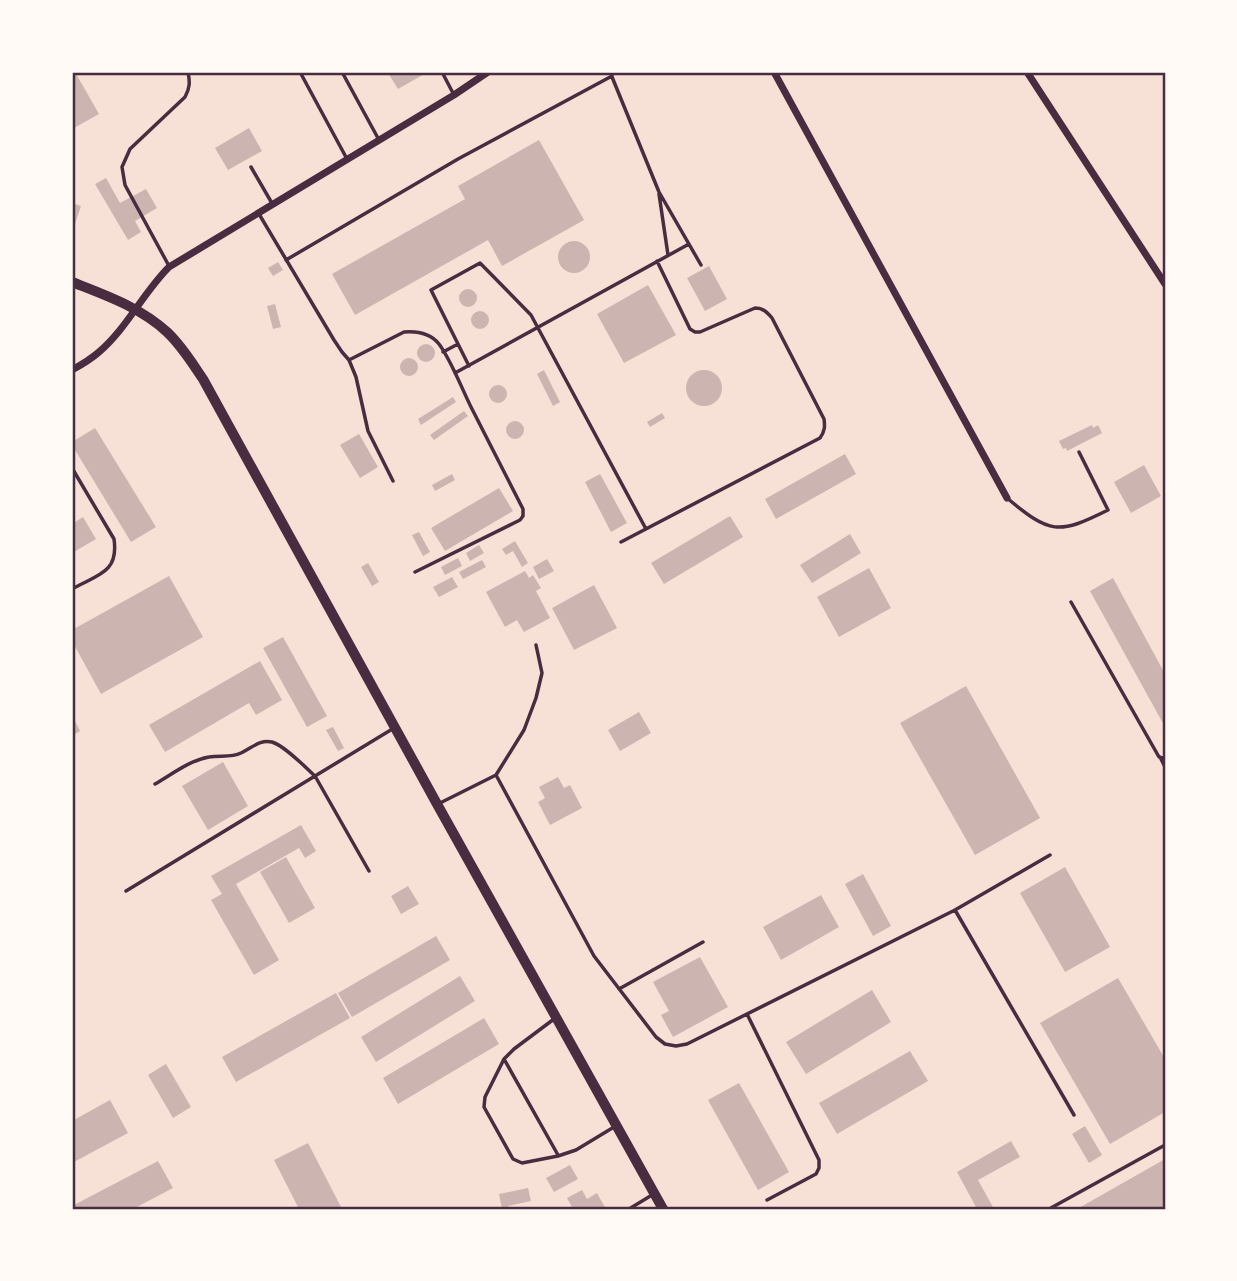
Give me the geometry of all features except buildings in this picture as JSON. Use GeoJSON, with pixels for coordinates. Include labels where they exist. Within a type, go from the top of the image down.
{"type":"FeatureCollection","features":[{"type":"Feature","properties":{"kind":"street"},"geometry":{"type":"LineString","coordinates":[[72,370],[98,354],[111,341],[169,267],[488,72]]}},
{"type":"Feature","properties":{"kind":"street"},"geometry":{"type":"LineString","coordinates":[[774,72],[1007,498]]}},
{"type":"Feature","properties":{"kind":"street"},"geometry":{"type":"LineString","coordinates":[[1027,72],[1165,284]]}},
{"type":"Feature","properties":{"kind":"street"},"geometry":{"type":"LineString","coordinates":[[72,282],[135,309],[168,333],[186,353],[203,379],[663,1209]]}},
{"type":"Feature","properties":{"kind":"lane"},"geometry":{"type":"LineString","coordinates":[[169,267],[125,185],[122,167],[130,149],[185,97],[190,89],[187,72]]}},
{"type":"Feature","properties":{"kind":"lane"},"geometry":{"type":"LineString","coordinates":[[300,72],[348,159]]}},
{"type":"Feature","properties":{"kind":"lane"},"geometry":{"type":"LineString","coordinates":[[342,72],[379,140]]}},
{"type":"Feature","properties":{"kind":"lane"},"geometry":{"type":"LineString","coordinates":[[442,72],[454,94]]}},
{"type":"Feature","properties":{"kind":"lane"},"geometry":{"type":"LineString","coordinates":[[286,260],[458,159],[611,74],[659,192],[701,265]]}},
{"type":"Feature","properties":{"kind":"lane"},"geometry":{"type":"LineString","coordinates":[[251,167],[273,205]]}},
{"type":"Feature","properties":{"kind":"lane"},"geometry":{"type":"LineString","coordinates":[[659,192],[668,255]]}},
{"type":"Feature","properties":{"kind":"lane"},"geometry":{"type":"LineString","coordinates":[[258,213],[334,340],[349,360],[356,377],[368,431],[393,481]]}},
{"type":"Feature","properties":{"kind":"lane"},"geometry":{"type":"LineString","coordinates":[[455,373],[689,244]]}},
{"type":"Feature","properties":{"kind":"lane"},"geometry":{"type":"LineString","coordinates":[[621,542],[820,438],[824,433],[824,419],[767,312],[755,308],[695,332],[690,329],[657,261]]}},
{"type":"Feature","properties":{"kind":"lane"},"geometry":{"type":"LineString","coordinates":[[469,366],[431,290],[480,263],[526,308],[538,327],[646,529]]}},
{"type":"Feature","properties":{"kind":"lane"},"geometry":{"type":"LineString","coordinates":[[349,360],[404,332],[412,331],[434,339],[455,373],[523,509],[520,520],[415,572]]}},
{"type":"Feature","properties":{"kind":"lane"},"geometry":{"type":"LineString","coordinates":[[443,352],[458,344]]}},
{"type":"Feature","properties":{"kind":"lane"},"geometry":{"type":"LineString","coordinates":[[1007,498],[1039,522],[1053,527],[1081,524],[1108,510],[1079,452]]}},
{"type":"Feature","properties":{"kind":"lane"},"geometry":{"type":"LineString","coordinates":[[72,468],[114,539],[116,549],[115,559],[109,568],[72,589]]}},
{"type":"Feature","properties":{"kind":"lane"},"geometry":{"type":"LineString","coordinates":[[1071,602],[1165,767]]}},
{"type":"Feature","properties":{"kind":"lane"},"geometry":{"type":"LineString","coordinates":[[437,804],[496,775],[524,730],[536,698],[542,673],[536,645]]}},
{"type":"Feature","properties":{"kind":"lane"},"geometry":{"type":"LineString","coordinates":[[126,891],[395,728]]}},
{"type":"Feature","properties":{"kind":"lane"},"geometry":{"type":"LineString","coordinates":[[155,784],[194,762],[209,757],[231,756],[261,742],[270,741],[315,776],[369,871]]}},
{"type":"Feature","properties":{"kind":"lane"},"geometry":{"type":"LineString","coordinates":[[1159,757],[1165,758]]}},
{"type":"Feature","properties":{"kind":"lane"},"geometry":{"type":"LineString","coordinates":[[496,775],[593,956],[656,1037],[665,1044],[676,1046],[687,1044],[955,910],[1050,855]]}},
{"type":"Feature","properties":{"kind":"lane"},"geometry":{"type":"LineString","coordinates":[[955,910],[1073,1115]]}},
{"type":"Feature","properties":{"kind":"lane"},"geometry":{"type":"LineString","coordinates":[[619,989],[703,942]]}},
{"type":"Feature","properties":{"kind":"lane"},"geometry":{"type":"LineString","coordinates":[[747,1014],[819,1160],[816,1174],[767,1200]]}},
{"type":"Feature","properties":{"kind":"lane"},"geometry":{"type":"LineString","coordinates":[[556,1018],[504,1059],[485,1097],[484,1107],[513,1158],[522,1163],[576,1150],[616,1126]]}},
{"type":"Feature","properties":{"kind":"lane"},"geometry":{"type":"LineString","coordinates":[[504,1059],[558,1156]]}},
{"type":"Feature","properties":{"kind":"lane"},"geometry":{"type":"LineString","coordinates":[[1052,1208],[1165,1145]]}},
{"type":"Feature","properties":{"kind":"lane"},"geometry":{"type":"LineString","coordinates":[[629,1209],[654,1194]]}}]}
